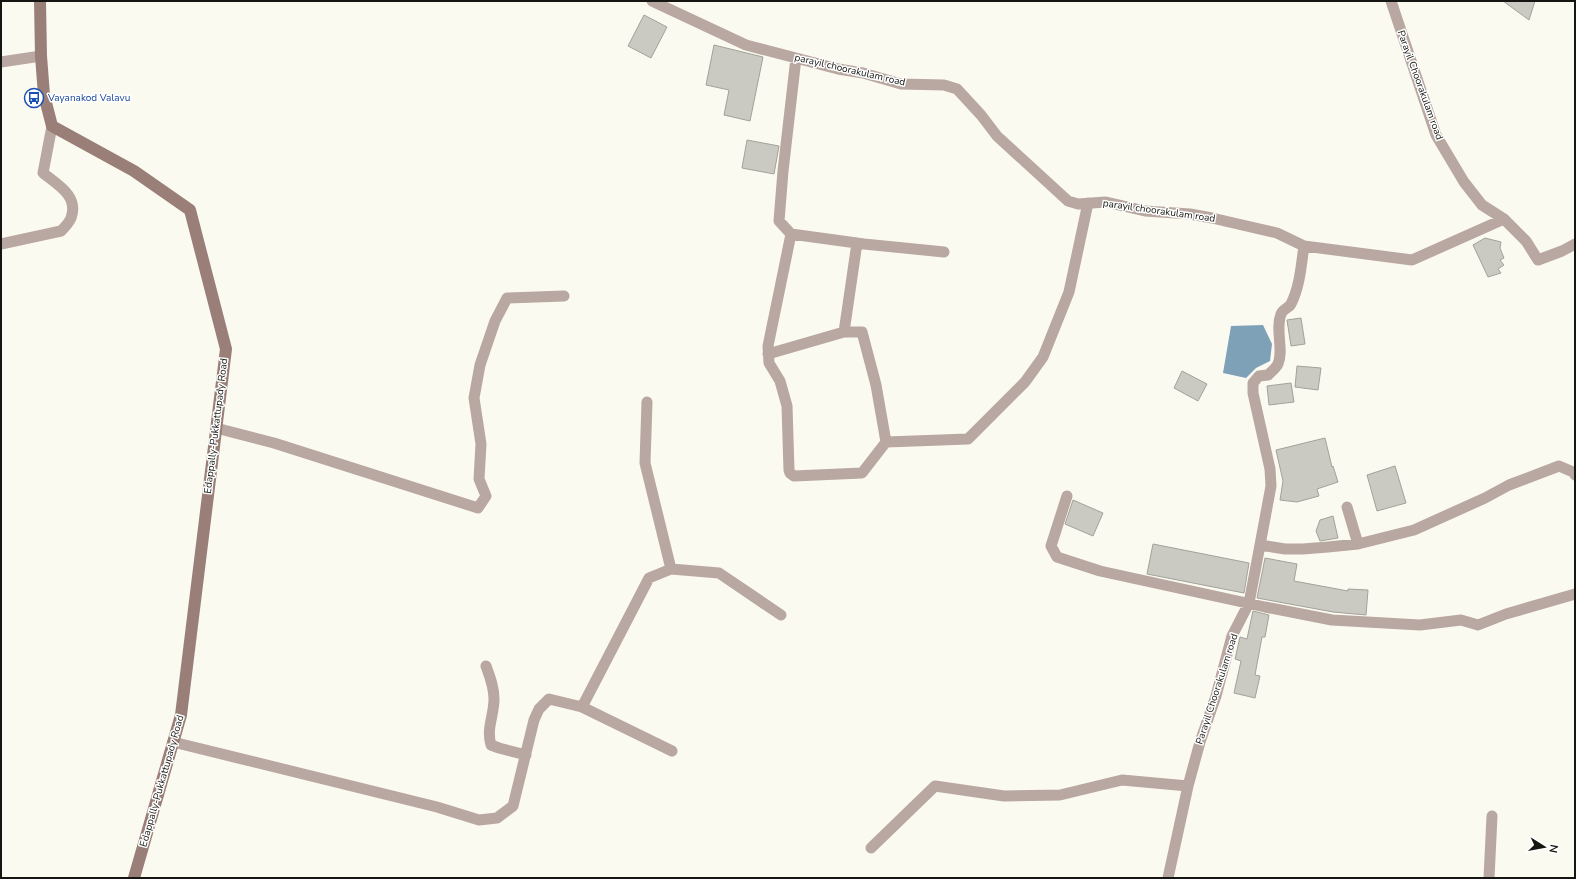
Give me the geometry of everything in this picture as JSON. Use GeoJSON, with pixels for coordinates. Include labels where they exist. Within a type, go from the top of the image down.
{"type":"FeatureCollection","features":[{"type":"Feature","properties":{"kind":"main road"},"geometry":{"type":"LineString","coordinates":[[40,1],[41,56],[44,95],[52,126]]}},
{"type":"Feature","properties":{"kind":"main road","name":"Edappally-Pukkattupady Road"},"geometry":{"type":"LineString","coordinates":[[52,126],[134,171],[190,210],[226,349],[181,716],[134,878]]}},
{"type":"Feature","properties":{"kind":"street","name":"parayil choorakulam road"},"geometry":{"type":"LineString","coordinates":[[652,1],[746,45],[838,69],[863,73],[901,84],[944,85],[957,89],[981,114],[997,136],[1068,201],[1078,204],[1106,202],[1145,211],[1190,214],[1277,233],[1304,246],[1412,260],[1504,218]]}},
{"type":"Feature","properties":{"kind":"street","name":"Parayil Choorakulam road"},"geometry":{"type":"LineString","coordinates":[[1391,1],[1436,135],[1464,182],[1482,205],[1504,218],[1526,241],[1538,260],[1562,252],[1575,244]]}},
{"type":"Feature","properties":{"kind":"street"},"geometry":{"type":"LineString","coordinates":[[1,62],[41,56]]}},
{"type":"Feature","properties":{"kind":"street"},"geometry":{"type":"LineString","coordinates":[[796,58],[783,171],[779,221],[791,234],[857,243],[944,252]]}},
{"type":"Feature","properties":{"kind":"street"},"geometry":{"type":"LineString","coordinates":[[1,244],[61,231],[70,219],[73,204],[68,194],[43,173],[52,126]]}},
{"type":"Feature","properties":{"kind":"street"},"geometry":{"type":"LineString","coordinates":[[886,442],[968,439],[1025,382],[1044,357],[1069,292],[1088,203]]}},
{"type":"Feature","properties":{"kind":"street"},"geometry":{"type":"LineString","coordinates":[[768,354],[844,332],[862,332],[876,385],[886,442],[862,473],[794,476],[790,474],[787,406],[780,381],[769,363],[768,354],[791,234]]}},
{"type":"Feature","properties":{"kind":"street"},"geometry":{"type":"LineString","coordinates":[[844,332],[857,243]]}},
{"type":"Feature","properties":{"kind":"street"},"geometry":{"type":"LineString","coordinates":[[1304,246],[1298,287],[1290,306],[1284,309],[1280,315],[1278,328],[1280,346],[1279,363],[1268,376],[1259,376],[1253,384],[1253,393],[1270,469],[1271,486],[1260,546],[1285,549],[1304,549],[1358,544],[1414,530],[1509,485],[1559,466],[1573,472],[1575,475]]}},
{"type":"Feature","properties":{"kind":"street"},"geometry":{"type":"LineString","coordinates":[[216,428],[274,443],[478,508],[486,496],[479,479],[481,444],[474,398],[480,364],[495,321],[506,298],[564,296]]}},
{"type":"Feature","properties":{"kind":"street"},"geometry":{"type":"LineString","coordinates":[[648,402],[645,464],[671,569]]}},
{"type":"Feature","properties":{"kind":"street"},"geometry":{"type":"LineString","coordinates":[[1067,496],[1051,546],[1057,556],[1100,571],[1332,620],[1420,625],[1461,620],[1478,625],[1506,614],[1575,594]]}},
{"type":"Feature","properties":{"kind":"street"},"geometry":{"type":"LineString","coordinates":[[1347,506],[1358,544]]}},
{"type":"Feature","properties":{"kind":"street","name":"Parayil Choorakulam road"},"geometry":{"type":"LineString","coordinates":[[1168,878],[1188,786],[1200,742],[1216,696],[1232,636],[1249,603],[1260,546]]}},
{"type":"Feature","properties":{"kind":"street"},"geometry":{"type":"LineString","coordinates":[[582,707],[649,578],[671,569],[719,573],[781,615]]}},
{"type":"Feature","properties":{"kind":"street"},"geometry":{"type":"LineString","coordinates":[[486,666],[492,683],[494,700],[489,736],[491,745],[526,754]]}},
{"type":"Feature","properties":{"kind":"street"},"geometry":{"type":"LineString","coordinates":[[173,742],[437,807],[479,820],[497,818],[513,806],[534,720],[539,709],[549,699],[582,707],[672,751]]}},
{"type":"Feature","properties":{"kind":"street"},"geometry":{"type":"LineString","coordinates":[[871,848],[935,786],[1004,796],[1060,795],[1122,780],[1188,786]]}},
{"type":"Feature","properties":{"kind":"street"},"geometry":{"type":"LineString","coordinates":[[1489,878],[1492,816]]}},
{"type":"Feature","properties":{"kind":"water"},"geometry":{"type":"Polygon","coordinates":[[[1263,325],[1272,344],[1270,361],[1256,368],[1246,378],[1223,373],[1231,326],[1263,325]]]}},
{"type":"Feature","properties":{"kind":"building"},"geometry":{"type":"Polygon","coordinates":[[[1503,1],[1535,1],[1529,20],[1503,1]]]}},
{"type":"Feature","properties":{"kind":"building"},"geometry":{"type":"Polygon","coordinates":[[[644,15],[667,27],[651,58],[628,46],[644,15]]]}},
{"type":"Feature","properties":{"kind":"building"},"geometry":{"type":"Polygon","coordinates":[[[714,45],[763,57],[750,121],[724,115],[729,90],[706,85],[714,45]]]}},
{"type":"Feature","properties":{"kind":"building"},"geometry":{"type":"Polygon","coordinates":[[[747,140],[779,146],[774,174],[742,168],[747,140]]]}},
{"type":"Feature","properties":{"kind":"building"},"geometry":{"type":"Polygon","coordinates":[[[1485,238],[1501,242],[1500,248],[1504,258],[1500,260],[1504,265],[1498,269],[1501,273],[1488,277],[1473,245],[1485,238]]]}},
{"type":"Feature","properties":{"kind":"building"},"geometry":{"type":"Polygon","coordinates":[[[1301,318],[1305,344],[1291,346],[1287,320],[1301,318]]]}},
{"type":"Feature","properties":{"kind":"building"},"geometry":{"type":"Polygon","coordinates":[[[1297,366],[1321,368],[1318,390],[1295,387],[1297,366]]]}},
{"type":"Feature","properties":{"kind":"building"},"geometry":{"type":"Polygon","coordinates":[[[1182,371],[1207,384],[1198,401],[1174,388],[1182,371]]]}},
{"type":"Feature","properties":{"kind":"building"},"geometry":{"type":"Polygon","coordinates":[[[1291,383],[1294,402],[1269,405],[1267,386],[1291,383]]]}},
{"type":"Feature","properties":{"kind":"building"},"geometry":{"type":"Polygon","coordinates":[[[1325,438],[1332,467],[1333,466],[1338,482],[1317,489],[1319,496],[1297,502],[1280,500],[1283,481],[1276,450],[1325,438]]]}},
{"type":"Feature","properties":{"kind":"building"},"geometry":{"type":"Polygon","coordinates":[[[1395,466],[1406,503],[1377,511],[1367,475],[1395,466]]]}},
{"type":"Feature","properties":{"kind":"building"},"geometry":{"type":"Polygon","coordinates":[[[1073,500],[1103,513],[1093,536],[1065,524],[1073,500]]]}},
{"type":"Feature","properties":{"kind":"building"},"geometry":{"type":"Polygon","coordinates":[[[1333,516],[1338,538],[1320,541],[1316,531],[1320,520],[1333,516]]]}},
{"type":"Feature","properties":{"kind":"building"},"geometry":{"type":"Polygon","coordinates":[[[1153,544],[1249,563],[1244,593],[1147,574],[1153,544]]]}},
{"type":"Feature","properties":{"kind":"building"},"geometry":{"type":"Polygon","coordinates":[[[1265,558],[1297,564],[1294,581],[1348,591],[1348,589],[1368,590],[1366,615],[1333,612],[1257,598],[1265,558]]]}},
{"type":"Feature","properties":{"kind":"building"},"geometry":{"type":"Polygon","coordinates":[[[1253,611],[1269,615],[1265,637],[1262,637],[1255,675],[1260,676],[1255,698],[1234,693],[1241,661],[1235,659],[1240,637],[1247,639],[1253,611]]]}},
{"type":"Feature","properties":{"kind":"place","name":"Vayanakod Valavu"},"geometry":{"type":"Point","coordinates":[34,98]}}]}
